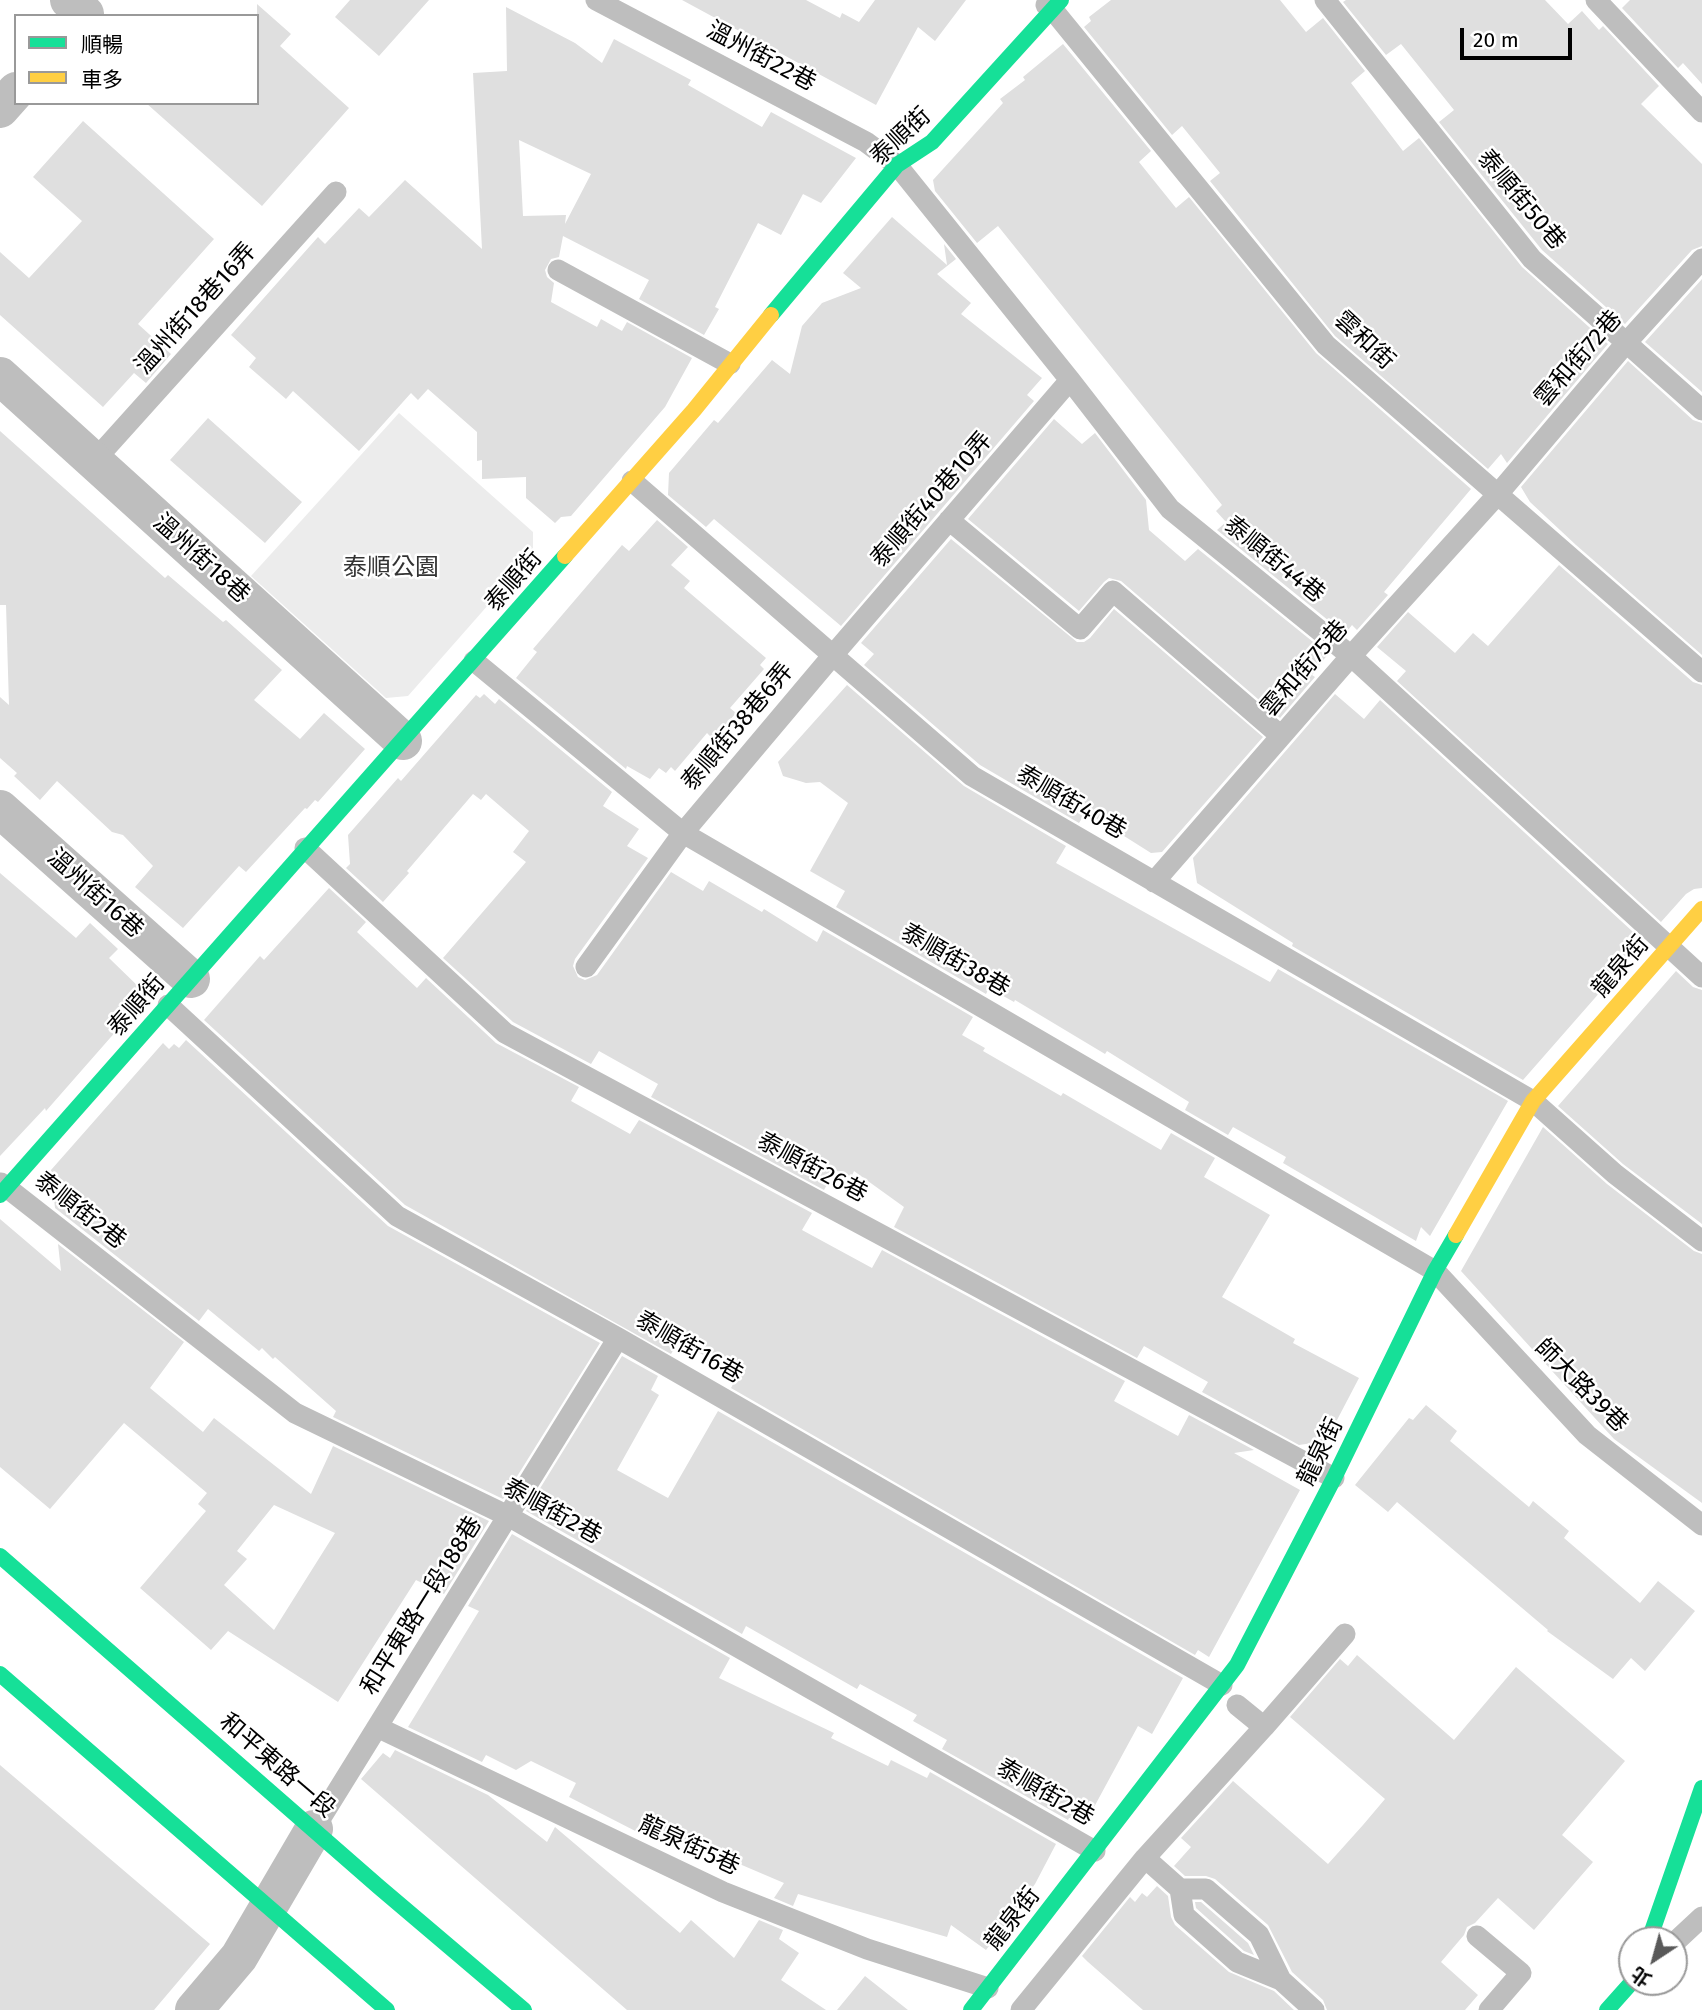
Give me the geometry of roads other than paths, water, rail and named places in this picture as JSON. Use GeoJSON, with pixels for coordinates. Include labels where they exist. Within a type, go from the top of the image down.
{"type":"FeatureCollection","features":[{"type":"Feature","properties":{"kind":"street","name":"泰順街"},"geometry":{"type":"LineString","coordinates":[[2,1188],[180,992],[632,481],[897,165],[932,142],[1051,3]]}},
{"type":"Feature","properties":{"kind":"street"},"geometry":{"type":"LineString","coordinates":[[0,109],[14,93]]}},
{"type":"Feature","properties":{"kind":"street","name":"溫州街18巷"},"geometry":{"type":"LineString","coordinates":[[0,376],[403,741]]}},
{"type":"Feature","properties":{"kind":"street","name":"溫州街16巷"},"geometry":{"type":"LineString","coordinates":[[0,809],[180,992]]}},
{"type":"Feature","properties":{"kind":"street","name":"龍泉街"},"geometry":{"type":"LineString","coordinates":[[971,2010],[1237,1665],[1334,1478],[1435,1271],[1533,1101],[1702,909]]}},
{"type":"Feature","properties":{"kind":"street","name":"和平東路一段"},"geometry":{"type":"LineString","coordinates":[[0,1556],[524,2010]]}},
{"type":"Feature","properties":{"kind":"street"},"geometry":{"type":"LineString","coordinates":[[0,1674],[387,2010]]}},
{"type":"Feature","properties":{"kind":"street"},"geometry":{"type":"LineString","coordinates":[[1653,1926],[1702,1788]]}},
{"type":"Feature","properties":{"kind":"street"},"geometry":{"type":"LineString","coordinates":[[194,2010],[240,1957],[314,1829]]}},
{"type":"Feature","properties":{"kind":"street"},"geometry":{"type":"LineString","coordinates":[[1607,2010],[1620,1996]]}},
{"type":"Feature","properties":{"kind":"lane","name":"溫州街22巷"},"geometry":{"type":"LineString","coordinates":[[596,0],[866,142],[897,165]]}},
{"type":"Feature","properties":{"kind":"lane","name":"泰順街50巷"},"geometry":{"type":"LineString","coordinates":[[1325,0],[1532,259],[1702,410]]}},
{"type":"Feature","properties":{"kind":"lane"},"geometry":{"type":"LineString","coordinates":[[1596,0],[1702,112]]}},
{"type":"Feature","properties":{"kind":"lane","name":"雲和街"},"geometry":{"type":"LineString","coordinates":[[1051,3],[1326,345],[1702,673]]}},
{"type":"Feature","properties":{"kind":"lane","name":"泰順街44巷"},"geometry":{"type":"LineString","coordinates":[[897,165],[1170,509],[1351,656],[1702,977]]}},
{"type":"Feature","properties":{"kind":"lane","name":"溫州街18巷16弄"},"geometry":{"type":"LineString","coordinates":[[94,461],[336,192]]}},
{"type":"Feature","properties":{"kind":"lane","name":"雲和街72巷"},"geometry":{"type":"LineString","coordinates":[[1498,494],[1626,343],[1702,260]]}},
{"type":"Feature","properties":{"kind":"lane"},"geometry":{"type":"LineString","coordinates":[[558,270],[730,364]]}},
{"type":"Feature","properties":{"kind":"lane","name":"泰順街40巷10弄"},"geometry":{"type":"LineString","coordinates":[[833,655],[1070,380]]}},
{"type":"Feature","properties":{"kind":"lane","name":"泰順街40巷"},"geometry":{"type":"LineString","coordinates":[[632,481],[972,776],[1533,1101],[1615,1174],[1702,1241]]}},
{"type":"Feature","properties":{"kind":"lane","name":"雲和街75巷"},"geometry":{"type":"LineString","coordinates":[[1154,882],[1351,656],[1498,494]]}},
{"type":"Feature","properties":{"kind":"lane"},"geometry":{"type":"LineString","coordinates":[[949,520],[1080,629],[1113,591],[1282,736]]}},
{"type":"Feature","properties":{"kind":"lane","name":"泰順街38巷6弄"},"geometry":{"type":"LineString","coordinates":[[586,967],[683,833],[833,655]]}},
{"type":"Feature","properties":{"kind":"lane","name":"泰順街38巷"},"geometry":{"type":"LineString","coordinates":[[474,661],[683,833],[1435,1271]]}},
{"type":"Feature","properties":{"kind":"lane","name":"泰順街26巷"},"geometry":{"type":"LineString","coordinates":[[305,848],[505,1033],[1334,1478]]}},
{"type":"Feature","properties":{"kind":"lane","name":"泰順街16巷"},"geometry":{"type":"LineString","coordinates":[[180,992],[397,1216],[618,1338],[1222,1685]]}},
{"type":"Feature","properties":{"kind":"lane","name":"泰順街2巷"},"geometry":{"type":"LineString","coordinates":[[2,1188],[295,1413],[508,1516],[1095,1851]]}},
{"type":"Feature","properties":{"kind":"lane","name":"師大路39巷"},"geometry":{"type":"LineString","coordinates":[[1435,1271],[1587,1435],[1702,1525]]}},
{"type":"Feature","properties":{"kind":"lane","name":"和平東路一段188巷"},"geometry":{"type":"LineString","coordinates":[[314,1829],[618,1338]]}},
{"type":"Feature","properties":{"kind":"lane"},"geometry":{"type":"LineString","coordinates":[[1021,2010],[1145,1858],[1345,1634]]}},
{"type":"Feature","properties":{"kind":"lane"},"geometry":{"type":"LineString","coordinates":[[1237,1705],[1264,1727]]}},
{"type":"Feature","properties":{"kind":"lane","name":"龍泉街5巷"},"geometry":{"type":"LineString","coordinates":[[377,1727],[723,1892],[867,1949],[988,1988]]}},
{"type":"Feature","properties":{"kind":"lane"},"geometry":{"type":"LineString","coordinates":[[1145,1858],[1180,1889],[1184,1915],[1237,1962],[1281,1980],[1314,2010]]}},
{"type":"Feature","properties":{"kind":"lane"},"geometry":{"type":"LineString","coordinates":[[1180,1889],[1206,1889],[1259,1935],[1281,1980]]}},
{"type":"Feature","properties":{"kind":"lane"},"geometry":{"type":"LineString","coordinates":[[1688,1930],[1702,1917]]}},
{"type":"Feature","properties":{"kind":"lane"},"geometry":{"type":"LineString","coordinates":[[1477,1936],[1521,1973],[1489,2010]]}},
{"type":"Feature","properties":{"kind":"park label","name":"泰順公園"},"geometry":{"type":"Point","coordinates":[391,568]}}]}
